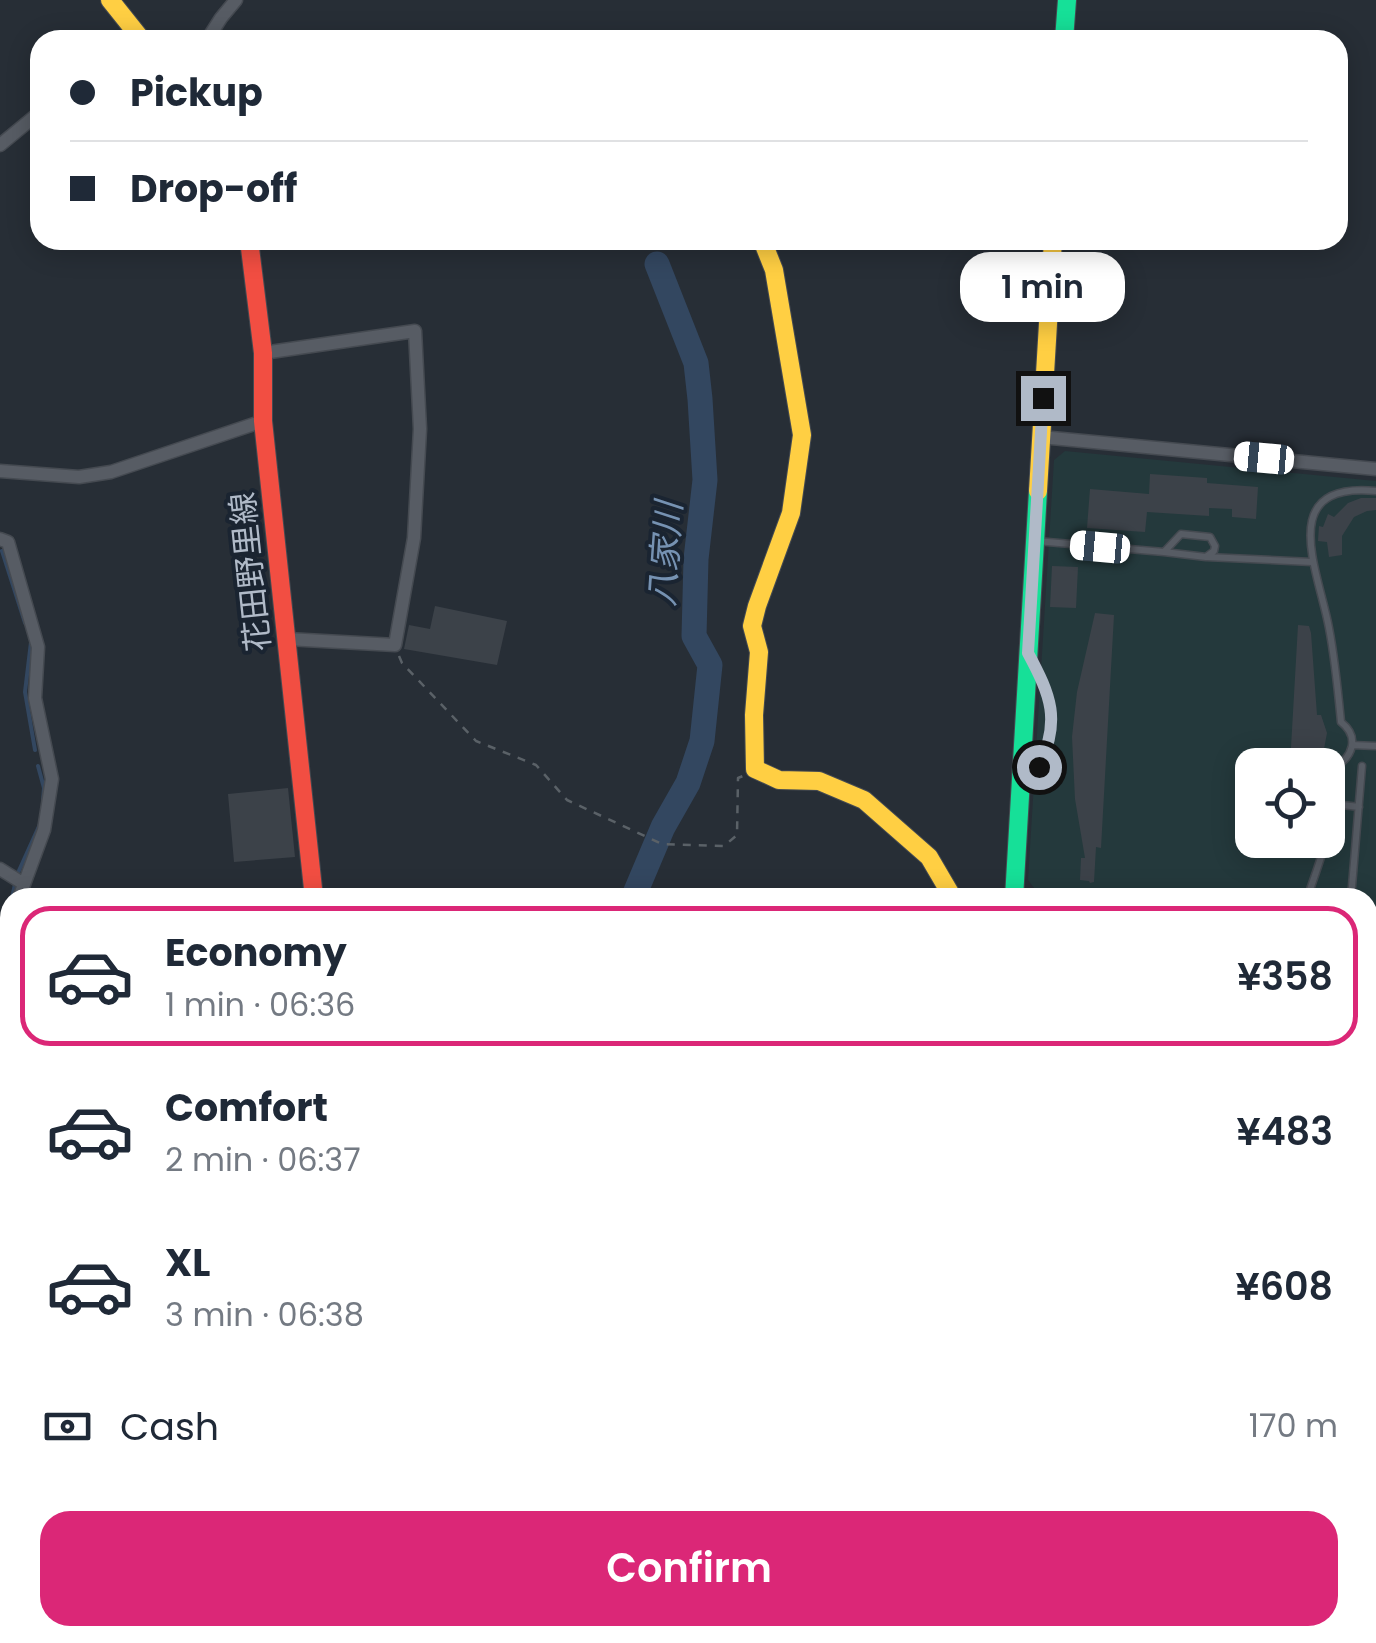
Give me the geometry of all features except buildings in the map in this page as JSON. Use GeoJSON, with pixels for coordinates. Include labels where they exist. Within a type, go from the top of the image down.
{"type":"FeatureCollection","features":[{"type":"Feature","properties":{"kind":"street"},"geometry":{"type":"LineString","coordinates":[[110,0],[134,30]]}},
{"type":"Feature","properties":{"kind":"street"},"geometry":{"type":"LineString","coordinates":[[213,30],[236,0]]}},
{"type":"Feature","properties":{"kind":"street"},"geometry":{"type":"LineString","coordinates":[[1065,30],[1067,0]]}},
{"type":"Feature","properties":{"kind":"street"},"geometry":{"type":"LineString","coordinates":[[0,144],[30,120]]}},
{"type":"Feature","properties":{"kind":"street","name":"花田野里線"},"geometry":{"type":"LineString","coordinates":[[250,250],[262,353],[263,420],[313,888]]}},
{"type":"Feature","properties":{"kind":"street"},"geometry":{"type":"LineString","coordinates":[[766,250],[774,270],[802,434],[791,513],[752,626],[759,652],[755,768],[780,780],[820,781],[864,800],[929,857],[947,888]]}},
{"type":"Feature","properties":{"kind":"street"},"geometry":{"type":"LineString","coordinates":[[1015,888],[1052,250]]}},
{"type":"Feature","properties":{"kind":"street"},"geometry":{"type":"LineString","coordinates":[[262,353],[414,331],[420,428],[414,538],[395,645],[287,639]]}},
{"type":"Feature","properties":{"kind":"street"},"geometry":{"type":"LineString","coordinates":[[0,471],[79,477],[112,472],[263,420]]}},
{"type":"Feature","properties":{"kind":"street"},"geometry":{"type":"LineString","coordinates":[[1041,437],[1376,469]]}},
{"type":"Feature","properties":{"kind":"street"},"geometry":{"type":"LineString","coordinates":[[0,539],[8,542],[38,647],[35,698],[52,779],[44,830],[15,882]]}},
{"type":"Feature","properties":{"kind":"lane"},"geometry":{"type":"LineString","coordinates":[[1345,762],[1352,751],[1352,739],[1340,722],[1328,625],[1312,562],[1309,532],[1316,510],[1342,490],[1376,491]]}},
{"type":"Feature","properties":{"kind":"lane"},"geometry":{"type":"LineString","coordinates":[[1164,552],[1181,534],[1205,536],[1215,546],[1206,557]]}},
{"type":"Feature","properties":{"kind":"lane"},"geometry":{"type":"LineString","coordinates":[[1035,541],[1206,557],[1312,562]]}},
{"type":"Feature","properties":{"kind":"lane"},"geometry":{"type":"LineString","coordinates":[[1020,787],[1039,767],[1051,719],[1046,686],[1028,653]]}},
{"type":"Feature","properties":{"kind":"lane"},"geometry":{"type":"LineString","coordinates":[[1352,744],[1376,746]]}},
{"type":"Feature","properties":{"kind":"lane"},"geometry":{"type":"LineString","coordinates":[[1352,888],[1362,766]]}},
{"type":"Feature","properties":{"kind":"lane"},"geometry":{"type":"LineString","coordinates":[[1345,805],[1359,806]]}},
{"type":"Feature","properties":{"kind":"lane"},"geometry":{"type":"LineString","coordinates":[[1311,888],[1323,858]]}},
{"type":"Feature","properties":{"kind":"path"},"geometry":{"type":"LineString","coordinates":[[395,645],[402,663],[476,741],[536,765],[567,800],[662,844],[724,846],[737,834],[738,778],[755,768]]}},
{"type":"Feature","properties":{"kind":"green space"},"geometry":{"type":"Polygon","coordinates":[[[1065,451],[1376,481],[1376,888],[1034,888],[1028,880],[1054,460],[1065,451]]]}},
{"type":"Feature","properties":{"kind":"waterway","name":"八家川"},"geometry":{"type":"LineString","coordinates":[[637,888],[663,827],[688,783],[702,741],[710,665],[694,636],[696,559],[705,480],[696,363],[657,264]]}},
{"type":"Feature","properties":{"kind":"waterway"},"geometry":{"type":"LineString","coordinates":[[2,551],[25,623]]}},
{"type":"Feature","properties":{"kind":"waterway"},"geometry":{"type":"LineString","coordinates":[[31,642],[25,692],[35,750]]}},
{"type":"Feature","properties":{"kind":"waterway"},"geometry":{"type":"LineString","coordinates":[[38,766],[43,800]]}},
{"type":"Feature","properties":{"kind":"waterway"},"geometry":{"type":"LineString","coordinates":[[17,875],[40,824]]}},
{"type":"Feature","properties":{"kind":"waterway"},"geometry":{"type":"LineString","coordinates":[[14,888],[15,884]]}},
{"type":"Feature","properties":{"kind":"traffic: fast"},"geometry":{"type":"LineString","coordinates":[[1065,30],[1067,0]]}},
{"type":"Feature","properties":{"kind":"traffic: fast"},"geometry":{"type":"LineString","coordinates":[[1015,888],[1038,491]]}},
{"type":"Feature","properties":{"kind":"traffic: slow"},"geometry":{"type":"LineString","coordinates":[[110,0],[134,30]]}},
{"type":"Feature","properties":{"kind":"traffic: slow"},"geometry":{"type":"LineString","coordinates":[[766,250],[774,270],[802,435],[791,513],[752,626],[759,652],[755,769],[779,780],[819,781],[864,800],[929,857],[947,888]]}},
{"type":"Feature","properties":{"kind":"traffic: slow"},"geometry":{"type":"LineString","coordinates":[[1038,491],[1052,250]]}},
{"type":"Feature","properties":{"kind":"traffic: jam"},"geometry":{"type":"LineString","coordinates":[[250,250],[263,353],[263,421],[313,888]]}},
{"type":"Feature","properties":{"kind":"route"},"geometry":{"type":"LineString","coordinates":[[1039,767],[1050,735],[1051,704],[1028,653],[1043,398]]}}]}
